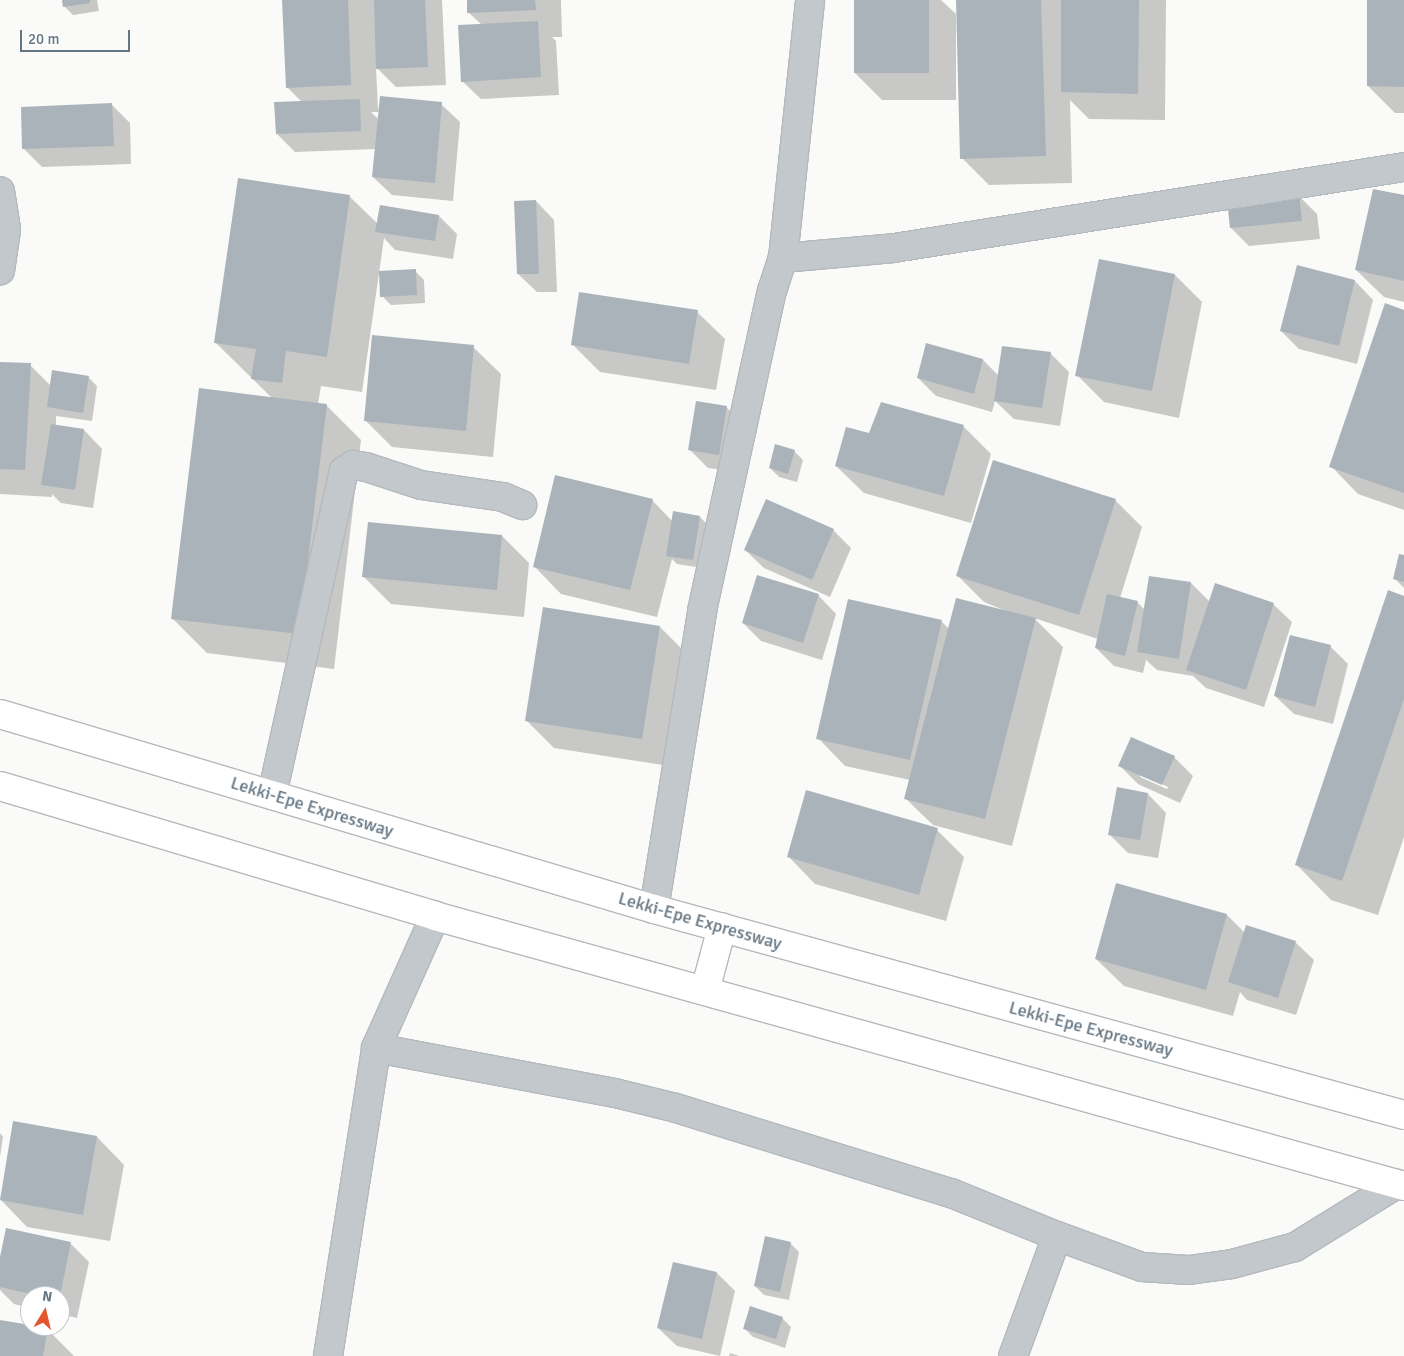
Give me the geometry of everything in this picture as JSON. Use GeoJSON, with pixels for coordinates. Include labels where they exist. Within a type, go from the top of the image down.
{"type":"FeatureCollection","features":[{"type":"Feature","properties":{"kind":"highway","name":"Lekki-Epe Expressway"},"geometry":{"type":"LineString","coordinates":[[0,714],[654,909],[1404,1115]]}},
{"type":"Feature","properties":{"kind":"highway"},"geometry":{"type":"LineString","coordinates":[[0,786],[435,916],[1400,1185]]}},
{"type":"Feature","properties":{"kind":"highway"},"geometry":{"type":"LineString","coordinates":[[705,991],[722,927]]}},
{"type":"Feature","properties":{"kind":"street"},"geometry":{"type":"LineString","coordinates":[[654,909],[702,612],[772,291],[783,258],[810,0]]}},
{"type":"Feature","properties":{"kind":"street"},"geometry":{"type":"LineString","coordinates":[[783,258],[894,248],[1404,166]]}},
{"type":"Feature","properties":{"kind":"street"},"geometry":{"type":"LineString","coordinates":[[0,191],[6,230],[0,271]]}},
{"type":"Feature","properties":{"kind":"street"},"geometry":{"type":"LineString","coordinates":[[272,795],[344,471],[353,466],[366,467],[421,485],[503,497],[522,504]]}},
{"type":"Feature","properties":{"kind":"street"},"geometry":{"type":"LineString","coordinates":[[328,1356],[376,1048],[435,916]]}},
{"type":"Feature","properties":{"kind":"street"},"geometry":{"type":"LineString","coordinates":[[376,1048],[615,1092],[676,1108],[951,1193],[1057,1236],[1142,1267],[1189,1270],[1232,1264],[1295,1247],[1400,1185]]}},
{"type":"Feature","properties":{"kind":"street"},"geometry":{"type":"LineString","coordinates":[[1013,1356],[1057,1236]]}},
{"type":"Feature","properties":{"kind":"building"},"geometry":{"type":"Polygon","coordinates":[[[62,0],[90,0],[90,3],[63,7],[62,0]]]}},
{"type":"Feature","properties":{"kind":"building"},"geometry":{"type":"Polygon","coordinates":[[[282,0],[348,0],[351,85],[286,88],[282,0]]]}},
{"type":"Feature","properties":{"kind":"building"},"geometry":{"type":"Polygon","coordinates":[[[374,0],[425,0],[428,67],[376,69],[374,0]]]}},
{"type":"Feature","properties":{"kind":"building"},"geometry":{"type":"Polygon","coordinates":[[[467,0],[535,0],[536,10],[467,13],[467,0]]]}},
{"type":"Feature","properties":{"kind":"building"},"geometry":{"type":"Polygon","coordinates":[[[854,0],[929,0],[929,73],[854,73],[854,0]]]}},
{"type":"Feature","properties":{"kind":"building"},"geometry":{"type":"Polygon","coordinates":[[[956,0],[1041,0],[1046,156],[960,159],[956,0]]]}},
{"type":"Feature","properties":{"kind":"building"},"geometry":{"type":"Polygon","coordinates":[[[1061,0],[1139,0],[1138,94],[1061,92],[1061,0]]]}},
{"type":"Feature","properties":{"kind":"building"},"geometry":{"type":"Polygon","coordinates":[[[1367,0],[1404,0],[1404,87],[1367,86],[1367,0]]]}},
{"type":"Feature","properties":{"kind":"building"},"geometry":{"type":"Polygon","coordinates":[[[538,21],[541,77],[461,82],[458,25],[538,21]]]}},
{"type":"Feature","properties":{"kind":"building"},"geometry":{"type":"Polygon","coordinates":[[[380,96],[442,102],[435,183],[372,177],[380,96]]]}},
{"type":"Feature","properties":{"kind":"building"},"geometry":{"type":"Polygon","coordinates":[[[360,99],[361,131],[276,134],[274,102],[360,99]]]}},
{"type":"Feature","properties":{"kind":"building"},"geometry":{"type":"Polygon","coordinates":[[[112,103],[114,146],[22,149],[21,107],[112,103]]]}},
{"type":"Feature","properties":{"kind":"building"},"geometry":{"type":"Polygon","coordinates":[[[238,178],[350,195],[327,357],[286,351],[282,383],[251,379],[256,349],[214,343],[238,178]]]}},
{"type":"Feature","properties":{"kind":"building"},"geometry":{"type":"Polygon","coordinates":[[[1373,189],[1404,195],[1404,281],[1355,270],[1373,189]]]}},
{"type":"Feature","properties":{"kind":"building"},"geometry":{"type":"Polygon","coordinates":[[[1299,194],[1302,221],[1230,228],[1227,200],[1299,194]]]}},
{"type":"Feature","properties":{"kind":"building"},"geometry":{"type":"Polygon","coordinates":[[[536,200],[539,274],[517,274],[514,201],[536,200]]]}},
{"type":"Feature","properties":{"kind":"building"},"geometry":{"type":"Polygon","coordinates":[[[380,205],[439,215],[435,241],[375,232],[380,205]]]}},
{"type":"Feature","properties":{"kind":"building"},"geometry":{"type":"Polygon","coordinates":[[[1099,259],[1175,274],[1152,391],[1075,376],[1099,259]]]}},
{"type":"Feature","properties":{"kind":"building"},"geometry":{"type":"Polygon","coordinates":[[[1297,265],[1355,280],[1339,346],[1280,331],[1297,265]]]}},
{"type":"Feature","properties":{"kind":"building"},"geometry":{"type":"Polygon","coordinates":[[[416,269],[417,295],[380,297],[379,271],[416,269]]]}},
{"type":"Feature","properties":{"kind":"building"},"geometry":{"type":"Polygon","coordinates":[[[579,292],[698,310],[689,364],[571,345],[579,292]]]}},
{"type":"Feature","properties":{"kind":"building"},"geometry":{"type":"Polygon","coordinates":[[[1385,303],[1404,310],[1404,493],[1329,467],[1385,303]]]}},
{"type":"Feature","properties":{"kind":"building"},"geometry":{"type":"Polygon","coordinates":[[[372,335],[474,345],[466,431],[364,421],[372,335]]]}},
{"type":"Feature","properties":{"kind":"building"},"geometry":{"type":"Polygon","coordinates":[[[926,343],[983,359],[974,394],[917,378],[926,343]]]}},
{"type":"Feature","properties":{"kind":"building"},"geometry":{"type":"Polygon","coordinates":[[[1002,346],[1051,352],[1042,408],[994,401],[1002,346]]]}},
{"type":"Feature","properties":{"kind":"building"},"geometry":{"type":"Polygon","coordinates":[[[0,362],[31,363],[25,470],[0,469],[0,362]]]}},
{"type":"Feature","properties":{"kind":"building"},"geometry":{"type":"Polygon","coordinates":[[[52,370],[89,376],[83,413],[47,407],[52,370]]]}},
{"type":"Feature","properties":{"kind":"building"},"geometry":{"type":"Polygon","coordinates":[[[199,388],[327,404],[299,634],[171,619],[199,388]]]}},
{"type":"Feature","properties":{"kind":"building"},"geometry":{"type":"Polygon","coordinates":[[[696,401],[727,406],[719,455],[688,450],[696,401]]]}},
{"type":"Feature","properties":{"kind":"building"},"geometry":{"type":"Polygon","coordinates":[[[881,402],[964,425],[944,496],[835,466],[846,427],[869,433],[881,402]]]}},
{"type":"Feature","properties":{"kind":"building"},"geometry":{"type":"Polygon","coordinates":[[[51,424],[84,429],[75,490],[41,485],[51,424]]]}},
{"type":"Feature","properties":{"kind":"building"},"geometry":{"type":"Polygon","coordinates":[[[775,444],[795,450],[788,474],[769,468],[775,444]]]}},
{"type":"Feature","properties":{"kind":"building"},"geometry":{"type":"Polygon","coordinates":[[[993,460],[1116,499],[1079,615],[956,576],[993,460]]]}},
{"type":"Feature","properties":{"kind":"building"},"geometry":{"type":"Polygon","coordinates":[[[555,475],[653,499],[630,590],[533,567],[555,475]]]}},
{"type":"Feature","properties":{"kind":"building"},"geometry":{"type":"Polygon","coordinates":[[[766,499],[834,529],[812,580],[744,550],[766,499]]]}},
{"type":"Feature","properties":{"kind":"building"},"geometry":{"type":"Polygon","coordinates":[[[673,511],[700,516],[693,560],[666,556],[673,511]]]}},
{"type":"Feature","properties":{"kind":"building"},"geometry":{"type":"Polygon","coordinates":[[[368,522],[502,535],[497,590],[362,577],[368,522]]]}},
{"type":"Feature","properties":{"kind":"building"},"geometry":{"type":"Polygon","coordinates":[[[1399,554],[1404,555],[1404,582],[1393,579],[1399,554]]]}},
{"type":"Feature","properties":{"kind":"building"},"geometry":{"type":"Polygon","coordinates":[[[757,575],[819,594],[803,643],[742,623],[757,575]]]}},
{"type":"Feature","properties":{"kind":"building"},"geometry":{"type":"Polygon","coordinates":[[[1149,576],[1191,582],[1179,659],[1137,652],[1149,576]]]}},
{"type":"Feature","properties":{"kind":"building"},"geometry":{"type":"Polygon","coordinates":[[[1215,583],[1274,603],[1246,690],[1186,670],[1215,583]]]}},
{"type":"Feature","properties":{"kind":"building"},"geometry":{"type":"Polygon","coordinates":[[[1388,590],[1404,596],[1404,699],[1342,881],[1295,865],[1388,590]]]}},
{"type":"Feature","properties":{"kind":"building"},"geometry":{"type":"Polygon","coordinates":[[[1107,594],[1138,601],[1125,656],[1095,648],[1107,594]]]}},
{"type":"Feature","properties":{"kind":"building"},"geometry":{"type":"Polygon","coordinates":[[[956,598],[1036,618],[985,819],[904,799],[956,598]]]}},
{"type":"Feature","properties":{"kind":"building"},"geometry":{"type":"Polygon","coordinates":[[[848,599],[942,620],[910,760],[816,739],[848,599]]]}},
{"type":"Feature","properties":{"kind":"building"},"geometry":{"type":"Polygon","coordinates":[[[543,607],[660,626],[642,739],[525,721],[543,607]]]}},
{"type":"Feature","properties":{"kind":"building"},"geometry":{"type":"Polygon","coordinates":[[[1290,635],[1331,645],[1315,707],[1274,696],[1290,635]]]}},
{"type":"Feature","properties":{"kind":"building"},"geometry":{"type":"Polygon","coordinates":[[[1131,737],[1175,756],[1162,785],[1118,766],[1131,737]]]}},
{"type":"Feature","properties":{"kind":"building"},"geometry":{"type":"Polygon","coordinates":[[[1117,787],[1148,793],[1140,840],[1108,835],[1117,787]]]}},
{"type":"Feature","properties":{"kind":"building"},"geometry":{"type":"Polygon","coordinates":[[[806,790],[938,828],[919,895],[787,857],[806,790]]]}},
{"type":"Feature","properties":{"kind":"building"},"geometry":{"type":"Polygon","coordinates":[[[1116,883],[1227,914],[1206,990],[1095,959],[1116,883]]]}},
{"type":"Feature","properties":{"kind":"building"},"geometry":{"type":"Polygon","coordinates":[[[1246,925],[1296,941],[1278,998],[1228,982],[1246,925]]]}},
{"type":"Feature","properties":{"kind":"building"},"geometry":{"type":"Polygon","coordinates":[[[13,1121],[97,1136],[83,1215],[0,1200],[13,1121]]]}},
{"type":"Feature","properties":{"kind":"building"},"geometry":{"type":"Polygon","coordinates":[[[6,1228],[71,1242],[62,1286],[20,1286],[20,1292],[0,1287],[0,1257],[6,1228]]]}},
{"type":"Feature","properties":{"kind":"building"},"geometry":{"type":"Polygon","coordinates":[[[765,1236],[791,1242],[780,1292],[754,1286],[765,1236]]]}},
{"type":"Feature","properties":{"kind":"building"},"geometry":{"type":"Polygon","coordinates":[[[673,1262],[717,1272],[702,1339],[657,1328],[673,1262]]]}},
{"type":"Feature","properties":{"kind":"building"},"geometry":{"type":"Polygon","coordinates":[[[750,1306],[783,1317],[776,1339],[743,1329],[750,1306]]]}},
{"type":"Feature","properties":{"kind":"building"},"geometry":{"type":"Polygon","coordinates":[[[0,1320],[20,1323],[20,1336],[47,1336],[43,1356],[0,1356],[0,1320]]]}}]}
